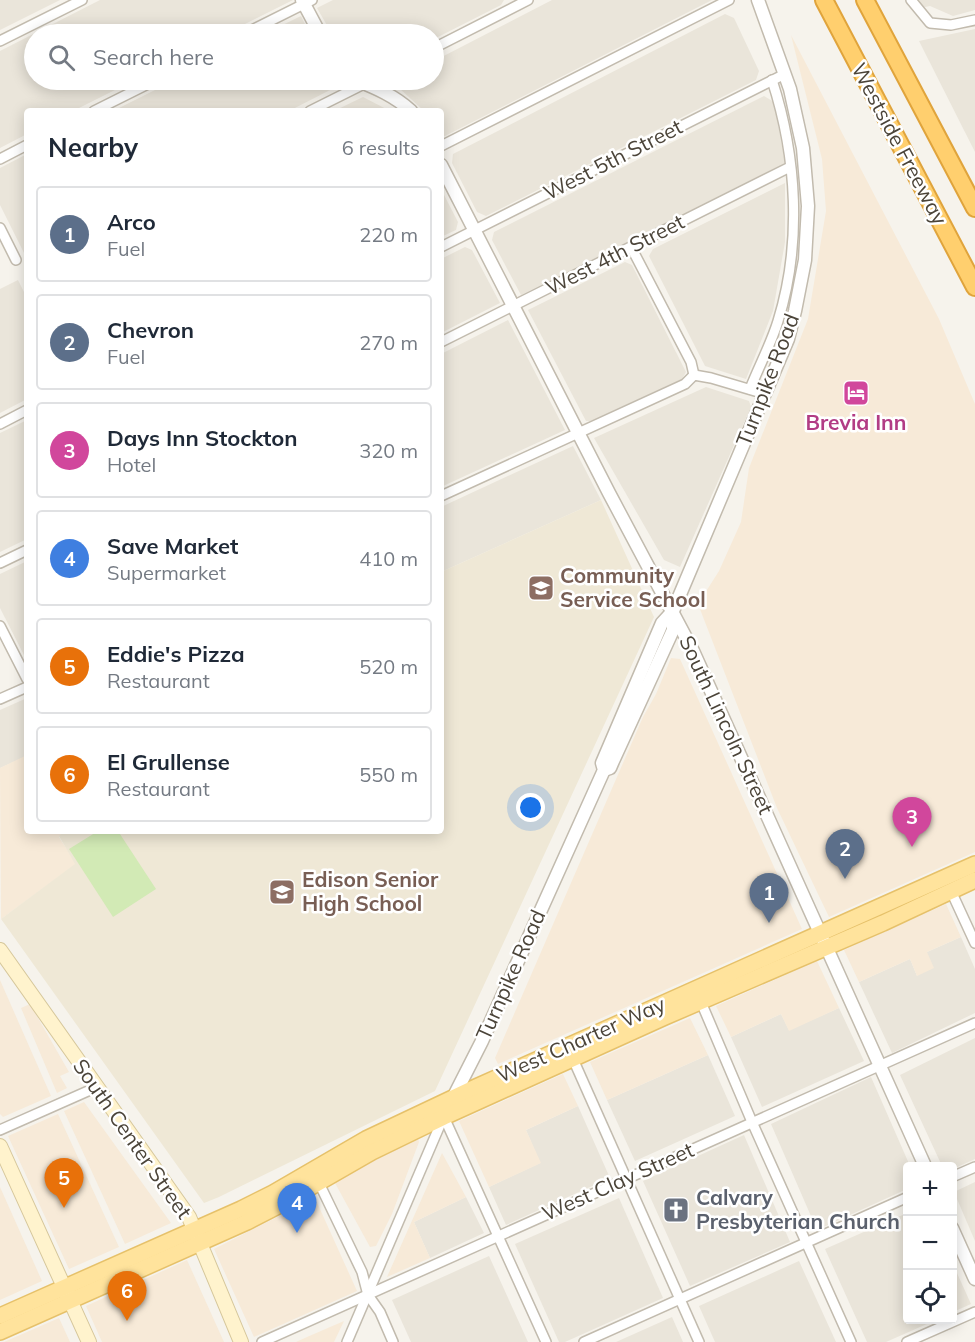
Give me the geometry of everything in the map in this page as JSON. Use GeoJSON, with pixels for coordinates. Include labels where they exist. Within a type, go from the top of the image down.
{"type":"FeatureCollection","features":[{"type":"Feature","properties":{"kind":"highway","name":"Westside Freeway"},"geometry":{"type":"LineString","coordinates":[[824,0],[975,287]]}},
{"type":"Feature","properties":{"kind":"highway","name":"Westside Freeway"},"geometry":{"type":"LineString","coordinates":[[865,0],[975,208]]}},
{"type":"Feature","properties":{"kind":"main road","name":"West Charter Way"},"geometry":{"type":"LineString","coordinates":[[196,1236],[247,1222],[372,1152],[444,1117],[701,1002],[975,864]]}},
{"type":"Feature","properties":{"kind":"main road"},"geometry":{"type":"LineString","coordinates":[[951,891],[959,879],[975,872]]}},
{"type":"Feature","properties":{"kind":"main road","name":"West Charter Way"},"geometry":{"type":"LineString","coordinates":[[196,1236],[366,1139],[452,1099],[736,972],[975,880]]}},
{"type":"Feature","properties":{"kind":"main road","name":"South Center Street"},"geometry":{"type":"LineString","coordinates":[[0,950],[189,1217],[241,1342]]}},
{"type":"Feature","properties":{"kind":"main road"},"geometry":{"type":"LineString","coordinates":[[701,1002],[704,994],[731,981],[736,972]]}},
{"type":"Feature","properties":{"kind":"main road"},"geometry":{"type":"LineString","coordinates":[[573,1059],[573,1052],[605,1036],[605,1030]]}},
{"type":"Feature","properties":{"kind":"main road"},"geometry":{"type":"LineString","coordinates":[[0,1146],[89,1342]]}},
{"type":"Feature","properties":{"kind":"main road"},"geometry":{"type":"LineString","coordinates":[[0,1332],[67,1294],[196,1236]]}},
{"type":"Feature","properties":{"kind":"main road"},"geometry":{"type":"LineString","coordinates":[[0,1316],[67,1294]]}},
{"type":"Feature","properties":{"kind":"street"},"geometry":{"type":"LineString","coordinates":[[35,24],[81,0]]}},
{"type":"Feature","properties":{"kind":"street"},"geometry":{"type":"LineString","coordinates":[[444,144],[729,0]]}},
{"type":"Feature","properties":{"kind":"street","name":"Turnpike Road"},"geometry":{"type":"LineString","coordinates":[[347,1342],[452,1099],[482,1041],[608,765],[673,630],[674,611],[788,339],[801,284],[807,234],[807,180],[798,118],[785,74],[758,0]]}},
{"type":"Feature","properties":{"kind":"street"},"geometry":{"type":"LineString","coordinates":[[911,0],[930,23],[951,25],[975,20]]}},
{"type":"Feature","properties":{"kind":"street"},"geometry":{"type":"LineString","coordinates":[[263,24],[306,1],[316,24]]}},
{"type":"Feature","properties":{"kind":"street"},"geometry":{"type":"LineString","coordinates":[[444,43],[522,1]]}},
{"type":"Feature","properties":{"kind":"street"},"geometry":{"type":"LineString","coordinates":[[0,42],[24,30]]}},
{"type":"Feature","properties":{"kind":"street","name":"West 5th Street"},"geometry":{"type":"LineString","coordinates":[[444,245],[785,74]]}},
{"type":"Feature","properties":{"kind":"street"},"geometry":{"type":"LineString","coordinates":[[750,389],[777,323],[789,277],[794,226],[790,167],[778,99],[772,80]]}},
{"type":"Feature","properties":{"kind":"street"},"geometry":{"type":"LineString","coordinates":[[100,108],[136,90]]}},
{"type":"Feature","properties":{"kind":"street"},"geometry":{"type":"LineString","coordinates":[[315,108],[348,90]]}},
{"type":"Feature","properties":{"kind":"street"},"geometry":{"type":"LineString","coordinates":[[380,90],[408,108]]}},
{"type":"Feature","properties":{"kind":"street"},"geometry":{"type":"LineString","coordinates":[[0,159],[24,147]]}},
{"type":"Feature","properties":{"kind":"street","name":"West 4th Street"},"geometry":{"type":"LineString","coordinates":[[444,340],[790,167]]}},
{"type":"Feature","properties":{"kind":"street","name":"South Lincoln Street"},"geometry":{"type":"LineString","coordinates":[[444,171],[609,493],[674,611],[923,1162]]}},
{"type":"Feature","properties":{"kind":"street"},"geometry":{"type":"LineString","coordinates":[[0,228],[16,260]]}},
{"type":"Feature","properties":{"kind":"street"},"geometry":{"type":"LineString","coordinates":[[631,247],[691,362],[694,375]]}},
{"type":"Feature","properties":{"kind":"street"},"geometry":{"type":"LineString","coordinates":[[694,375],[765,394]]}},
{"type":"Feature","properties":{"kind":"street"},"geometry":{"type":"LineString","coordinates":[[444,495],[685,384],[694,375]]}},
{"type":"Feature","properties":{"kind":"street"},"geometry":{"type":"LineString","coordinates":[[0,424],[24,412]]}},
{"type":"Feature","properties":{"kind":"street"},"geometry":{"type":"LineString","coordinates":[[0,563],[24,551]]}},
{"type":"Feature","properties":{"kind":"street"},"geometry":{"type":"LineString","coordinates":[[0,626],[24,673]]}},
{"type":"Feature","properties":{"kind":"street"},"geometry":{"type":"LineString","coordinates":[[0,699],[24,688]]}},
{"type":"Feature","properties":{"kind":"street"},"geometry":{"type":"LineString","coordinates":[[951,891],[975,943]]}},
{"type":"Feature","properties":{"kind":"street"},"geometry":{"type":"LineString","coordinates":[[701,1002],[851,1342]]}},
{"type":"Feature","properties":{"kind":"street","name":"West Clay Street"},"geometry":{"type":"LineString","coordinates":[[262,1342],[975,1023]]}},
{"type":"Feature","properties":{"kind":"street"},"geometry":{"type":"LineString","coordinates":[[573,1059],[699,1342]]}},
{"type":"Feature","properties":{"kind":"street"},"geometry":{"type":"LineString","coordinates":[[0,1130],[97,1087]]}},
{"type":"Feature","properties":{"kind":"street"},"geometry":{"type":"LineString","coordinates":[[444,1117],[546,1342]]}},
{"type":"Feature","properties":{"kind":"street"},"geometry":{"type":"LineString","coordinates":[[957,1175],[975,1167]]}},
{"type":"Feature","properties":{"kind":"street"},"geometry":{"type":"LineString","coordinates":[[319,1183],[362,1272],[368,1295],[380,1312],[393,1342]]}},
{"type":"Feature","properties":{"kind":"street"},"geometry":{"type":"LineString","coordinates":[[584,1342],[903,1199]]}},
{"type":"Feature","properties":{"kind":"street"},"geometry":{"type":"LineString","coordinates":[[957,1239],[975,1279]]}},
{"type":"Feature","properties":{"kind":"street"},"geometry":{"type":"LineString","coordinates":[[907,1342],[975,1312]]}},
{"type":"Feature","properties":{"kind":"shaded area"},"geometry":{"type":"Polygon","coordinates":[[[0,0],[60,0],[0,30],[0,0]]]}},
{"type":"Feature","properties":{"kind":"shaded area"},"geometry":{"type":"Polygon","coordinates":[[[100,0],[293,0],[245,24],[53,24],[100,0]]]}},
{"type":"Feature","properties":{"kind":"shaded area"},"geometry":{"type":"Polygon","coordinates":[[[333,0],[504,0],[501,5],[444,34],[444,24],[326,24],[317,8],[333,0]]]}},
{"type":"Feature","properties":{"kind":"shaded area"},"geometry":{"type":"Polygon","coordinates":[[[552,0],[712,0],[445,136],[444,108],[421,108],[401,90],[444,90],[444,56],[552,0]]]}},
{"type":"Feature","properties":{"kind":"shaded area"},"geometry":{"type":"Polygon","coordinates":[[[912,0],[975,0],[975,10],[953,16],[930,6],[916,9],[912,0]]]}},
{"type":"Feature","properties":{"kind":"shaded area"},"geometry":{"type":"Polygon","coordinates":[[[725,14],[734,18],[759,71],[756,80],[486,216],[477,212],[452,163],[453,154],[725,14]]]}},
{"type":"Feature","properties":{"kind":"shaded area"},"geometry":{"type":"Polygon","coordinates":[[[301,16],[305,24],[285,24],[301,16]]]}},
{"type":"Feature","properties":{"kind":"shaded area"},"geometry":{"type":"Polygon","coordinates":[[[975,29],[975,152],[919,41],[975,29]]]}},
{"type":"Feature","properties":{"kind":"shaded area"},"geometry":{"type":"Polygon","coordinates":[[[791,35],[939,319],[975,404],[975,852],[829,917],[777,808],[698,604],[719,571],[741,522],[749,468],[808,319],[826,211],[822,159],[791,35]]]}},
{"type":"Feature","properties":{"kind":"shaded area"},"geometry":{"type":"Polygon","coordinates":[[[24,39],[24,90],[115,90],[79,108],[24,108],[24,136],[0,148],[0,51],[24,39]]]}},
{"type":"Feature","properties":{"kind":"shaded area"},"geometry":{"type":"Polygon","coordinates":[[[155,90],[330,90],[295,108],[119,108],[155,90]]]}},
{"type":"Feature","properties":{"kind":"shaded area"},"geometry":{"type":"Polygon","coordinates":[[[764,96],[774,102],[785,163],[521,295],[492,240],[494,232],[764,96]]]}},
{"type":"Feature","properties":{"kind":"shaded area"},"geometry":{"type":"Polygon","coordinates":[[[363,97],[384,108],[340,108],[363,97]]]}},
{"type":"Feature","properties":{"kind":"shaded area"},"geometry":{"type":"Polygon","coordinates":[[[24,156],[24,253],[0,205],[0,168],[24,156]]]}},
{"type":"Feature","properties":{"kind":"shaded area"},"geometry":{"type":"Polygon","coordinates":[[[785,183],[785,242],[773,311],[746,379],[705,366],[649,256],[653,249],[785,183]]]}},
{"type":"Feature","properties":{"kind":"shaded area"},"geometry":{"type":"Polygon","coordinates":[[[444,195],[458,222],[456,230],[444,236],[444,195]]]}},
{"type":"Feature","properties":{"kind":"shaded area"},"geometry":{"type":"Polygon","coordinates":[[[465,247],[472,250],[500,303],[444,331],[444,258],[465,247]]]}},
{"type":"Feature","properties":{"kind":"shaded area"},"geometry":{"type":"Polygon","coordinates":[[[625,262],[632,265],[686,372],[682,379],[591,421],[586,421],[528,310],[625,262]]]}},
{"type":"Feature","properties":{"kind":"shaded area"},"geometry":{"type":"Polygon","coordinates":[[[18,280],[24,292],[24,401],[0,413],[0,289],[18,280]]]}},
{"type":"Feature","properties":{"kind":"shaded area"},"geometry":{"type":"Polygon","coordinates":[[[508,320],[565,430],[444,486],[444,352],[508,320]]]}},
{"type":"Feature","properties":{"kind":"shaded area"},"geometry":{"type":"Polygon","coordinates":[[[706,387],[749,401],[751,407],[680,567],[664,560],[594,438],[706,387]]]}},
{"type":"Feature","properties":{"kind":"shaded area"},"geometry":{"type":"Polygon","coordinates":[[[24,421],[24,540],[0,552],[0,433],[24,421]]]}},
{"type":"Feature","properties":{"kind":"shaded area"},"geometry":{"type":"Polygon","coordinates":[[[573,446],[601,500],[444,571],[444,506],[573,446]]]}},
{"type":"Feature","properties":{"kind":"shaded area","name":"Edison Senior High School"},"geometry":{"type":"Polygon","coordinates":[[[601,500],[654,617],[435,1091],[204,1203],[1,919],[75,864],[59,836],[61,834],[444,834],[444,571],[601,500]]]}},
{"type":"Feature","properties":{"kind":"shaded area"},"geometry":{"type":"Polygon","coordinates":[[[24,562],[24,655],[0,608],[0,574],[24,562]]]}},
{"type":"Feature","properties":{"kind":"shaded area"},"geometry":{"type":"Polygon","coordinates":[[[671,658],[680,659],[802,929],[498,1064],[495,1058],[643,717],[656,694],[671,658]]]}},
{"type":"Feature","properties":{"kind":"shaded area"},"geometry":{"type":"Polygon","coordinates":[[[24,699],[24,757],[0,768],[0,710],[24,699]]]}},
{"type":"Feature","properties":{"kind":"shaded area"},"geometry":{"type":"Polygon","coordinates":[[[24,756],[24,834],[62,834],[59,837],[76,864],[1,919],[0,768],[24,756]]]}},
{"type":"Feature","properties":{"kind":"shaded area"},"geometry":{"type":"Polygon","coordinates":[[[946,904],[961,937],[927,952],[934,968],[917,976],[910,959],[859,982],[844,950],[946,904]]]}},
{"type":"Feature","properties":{"kind":"shaded area"},"geometry":{"type":"Polygon","coordinates":[[[961,937],[975,969],[975,1013],[892,1053],[859,982],[910,959],[917,976],[927,952],[961,937]]]}},
{"type":"Feature","properties":{"kind":"shaded area"},"geometry":{"type":"Polygon","coordinates":[[[817,961],[839,1008],[789,1031],[781,1014],[731,1037],[716,1006],[817,961]]]}},
{"type":"Feature","properties":{"kind":"shaded area"},"geometry":{"type":"Polygon","coordinates":[[[0,980],[51,1096],[3,1117],[0,1114],[0,980]]]}},
{"type":"Feature","properties":{"kind":"shaded area"},"geometry":{"type":"Polygon","coordinates":[[[30,1004],[69,1072],[60,1076],[67,1088],[57,1093],[21,1008],[30,1004]]]}},
{"type":"Feature","properties":{"kind":"shaded area"},"geometry":{"type":"Polygon","coordinates":[[[839,1008],[864,1061],[762,1107],[731,1037],[781,1014],[789,1030],[839,1008]]]}},
{"type":"Feature","properties":{"kind":"shaded area"},"geometry":{"type":"Polygon","coordinates":[[[690,1018],[708,1055],[607,1100],[590,1062],[690,1018]]]}},
{"type":"Feature","properties":{"kind":"shaded area"},"geometry":{"type":"Polygon","coordinates":[[[975,1038],[975,1159],[957,1167],[957,1162],[940,1162],[900,1075],[975,1038]]]}},
{"type":"Feature","properties":{"kind":"shaded area"},"geometry":{"type":"Polygon","coordinates":[[[708,1055],[735,1116],[635,1161],[607,1100],[708,1055]]]}},
{"type":"Feature","properties":{"kind":"shaded area"},"geometry":{"type":"Polygon","coordinates":[[[563,1074],[578,1106],[526,1130],[541,1163],[489,1187],[459,1121],[563,1074]]]}},
{"type":"Feature","properties":{"kind":"shaded area"},"geometry":{"type":"Polygon","coordinates":[[[871,1077],[908,1162],[903,1162],[903,1191],[817,1230],[771,1124],[871,1077]]]}},
{"type":"Feature","properties":{"kind":"shaded area"},"geometry":{"type":"Polygon","coordinates":[[[84,1102],[171,1223],[125,1244],[64,1111],[84,1102]]]}},
{"type":"Feature","properties":{"kind":"shaded area"},"geometry":{"type":"Polygon","coordinates":[[[578,1106],[610,1178],[506,1225],[489,1187],[540,1163],[526,1130],[578,1106]]]}},
{"type":"Feature","properties":{"kind":"shaded area"},"geometry":{"type":"Polygon","coordinates":[[[58,1114],[119,1247],[69,1269],[8,1136],[58,1114]]]}},
{"type":"Feature","properties":{"kind":"shaded area"},"geometry":{"type":"Polygon","coordinates":[[[744,1135],[790,1242],[690,1286],[643,1181],[744,1135]]]}},
{"type":"Feature","properties":{"kind":"shaded area"},"geometry":{"type":"Polygon","coordinates":[[[418,1139],[419,1142],[392,1214],[376,1246],[370,1247],[335,1183],[337,1178],[418,1139]]]}},
{"type":"Feature","properties":{"kind":"shaded area"},"geometry":{"type":"Polygon","coordinates":[[[442,1153],[466,1197],[414,1222],[430,1258],[387,1277],[442,1153]]]}},
{"type":"Feature","properties":{"kind":"shaded area"},"geometry":{"type":"Polygon","coordinates":[[[975,1182],[975,1241],[957,1199],[957,1191],[975,1182]]]}},
{"type":"Feature","properties":{"kind":"shaded area"},"geometry":{"type":"Polygon","coordinates":[[[0,1187],[42,1281],[0,1300],[0,1187]]]}},
{"type":"Feature","properties":{"kind":"shaded area"},"geometry":{"type":"Polygon","coordinates":[[[466,1197],[484,1233],[430,1258],[414,1222],[466,1197]]]}},
{"type":"Feature","properties":{"kind":"shaded area"},"geometry":{"type":"Polygon","coordinates":[[[315,1198],[357,1291],[254,1337],[214,1249],[315,1198]]]}},
{"type":"Feature","properties":{"kind":"shaded area"},"geometry":{"type":"Polygon","coordinates":[[[619,1198],[663,1298],[565,1342],[559,1342],[515,1244],[619,1198]]]}},
{"type":"Feature","properties":{"kind":"shaded area"},"geometry":{"type":"Polygon","coordinates":[[[903,1215],[903,1324],[927,1324],[886,1342],[867,1342],[825,1249],[903,1215]]]}},
{"type":"Feature","properties":{"kind":"shaded area"},"geometry":{"type":"Polygon","coordinates":[[[489,1256],[528,1342],[411,1342],[392,1300],[489,1256]]]}},
{"type":"Feature","properties":{"kind":"shaded area"},"geometry":{"type":"Polygon","coordinates":[[[187,1260],[224,1342],[102,1342],[86,1306],[187,1260]]]}},
{"type":"Feature","properties":{"kind":"shaded area"},"geometry":{"type":"Polygon","coordinates":[[[799,1261],[836,1342],[715,1342],[699,1306],[799,1261]]]}},
{"type":"Feature","properties":{"kind":"shaded area"},"geometry":{"type":"Polygon","coordinates":[[[957,1273],[971,1304],[957,1310],[957,1273]]]}},
{"type":"Feature","properties":{"kind":"shaded area"},"geometry":{"type":"Polygon","coordinates":[[[672,1317],[683,1342],[616,1342],[672,1317]]]}},
{"type":"Feature","properties":{"kind":"shaded area"},"geometry":{"type":"Polygon","coordinates":[[[59,1318],[70,1342],[4,1342],[59,1318]]]}},
{"type":"Feature","properties":{"kind":"shaded area"},"geometry":{"type":"Polygon","coordinates":[[[344,1321],[334,1342],[296,1342],[307,1337],[344,1321]]]}},
{"type":"Feature","properties":{"kind":"green space"},"geometry":{"type":"Polygon","coordinates":[[[93,834],[120,834],[156,889],[113,917],[69,849],[93,834]]]}},
{"type":"Feature","properties":{"kind":"place","name":"Brevia Inn"},"geometry":{"type":"Point","coordinates":[856,393]}},
{"type":"Feature","properties":{"kind":"place","name":"Community Service School"},"geometry":{"type":"Point","coordinates":[541,588]}},
{"type":"Feature","properties":{"kind":"place","name":"Days Inn Stockton"},"geometry":{"type":"Point","coordinates":[912,847]}},
{"type":"Feature","properties":{"kind":"place","name":"Chevron"},"geometry":{"type":"Point","coordinates":[845,879]}},
{"type":"Feature","properties":{"kind":"place","name":"Edison Senior High School"},"geometry":{"type":"Point","coordinates":[282,892]}},
{"type":"Feature","properties":{"kind":"place","name":"Arco"},"geometry":{"type":"Point","coordinates":[769,923]}},
{"type":"Feature","properties":{"kind":"place","name":"Eddie's Pizza"},"geometry":{"type":"Point","coordinates":[64,1208]}},
{"type":"Feature","properties":{"kind":"place","name":"Calvary Presbyterian Church"},"geometry":{"type":"Point","coordinates":[676,1210]}},
{"type":"Feature","properties":{"kind":"place","name":"Save Market"},"geometry":{"type":"Point","coordinates":[297,1233]}},
{"type":"Feature","properties":{"kind":"place","name":"El Grullense"},"geometry":{"type":"Point","coordinates":[127,1321]}}]}
